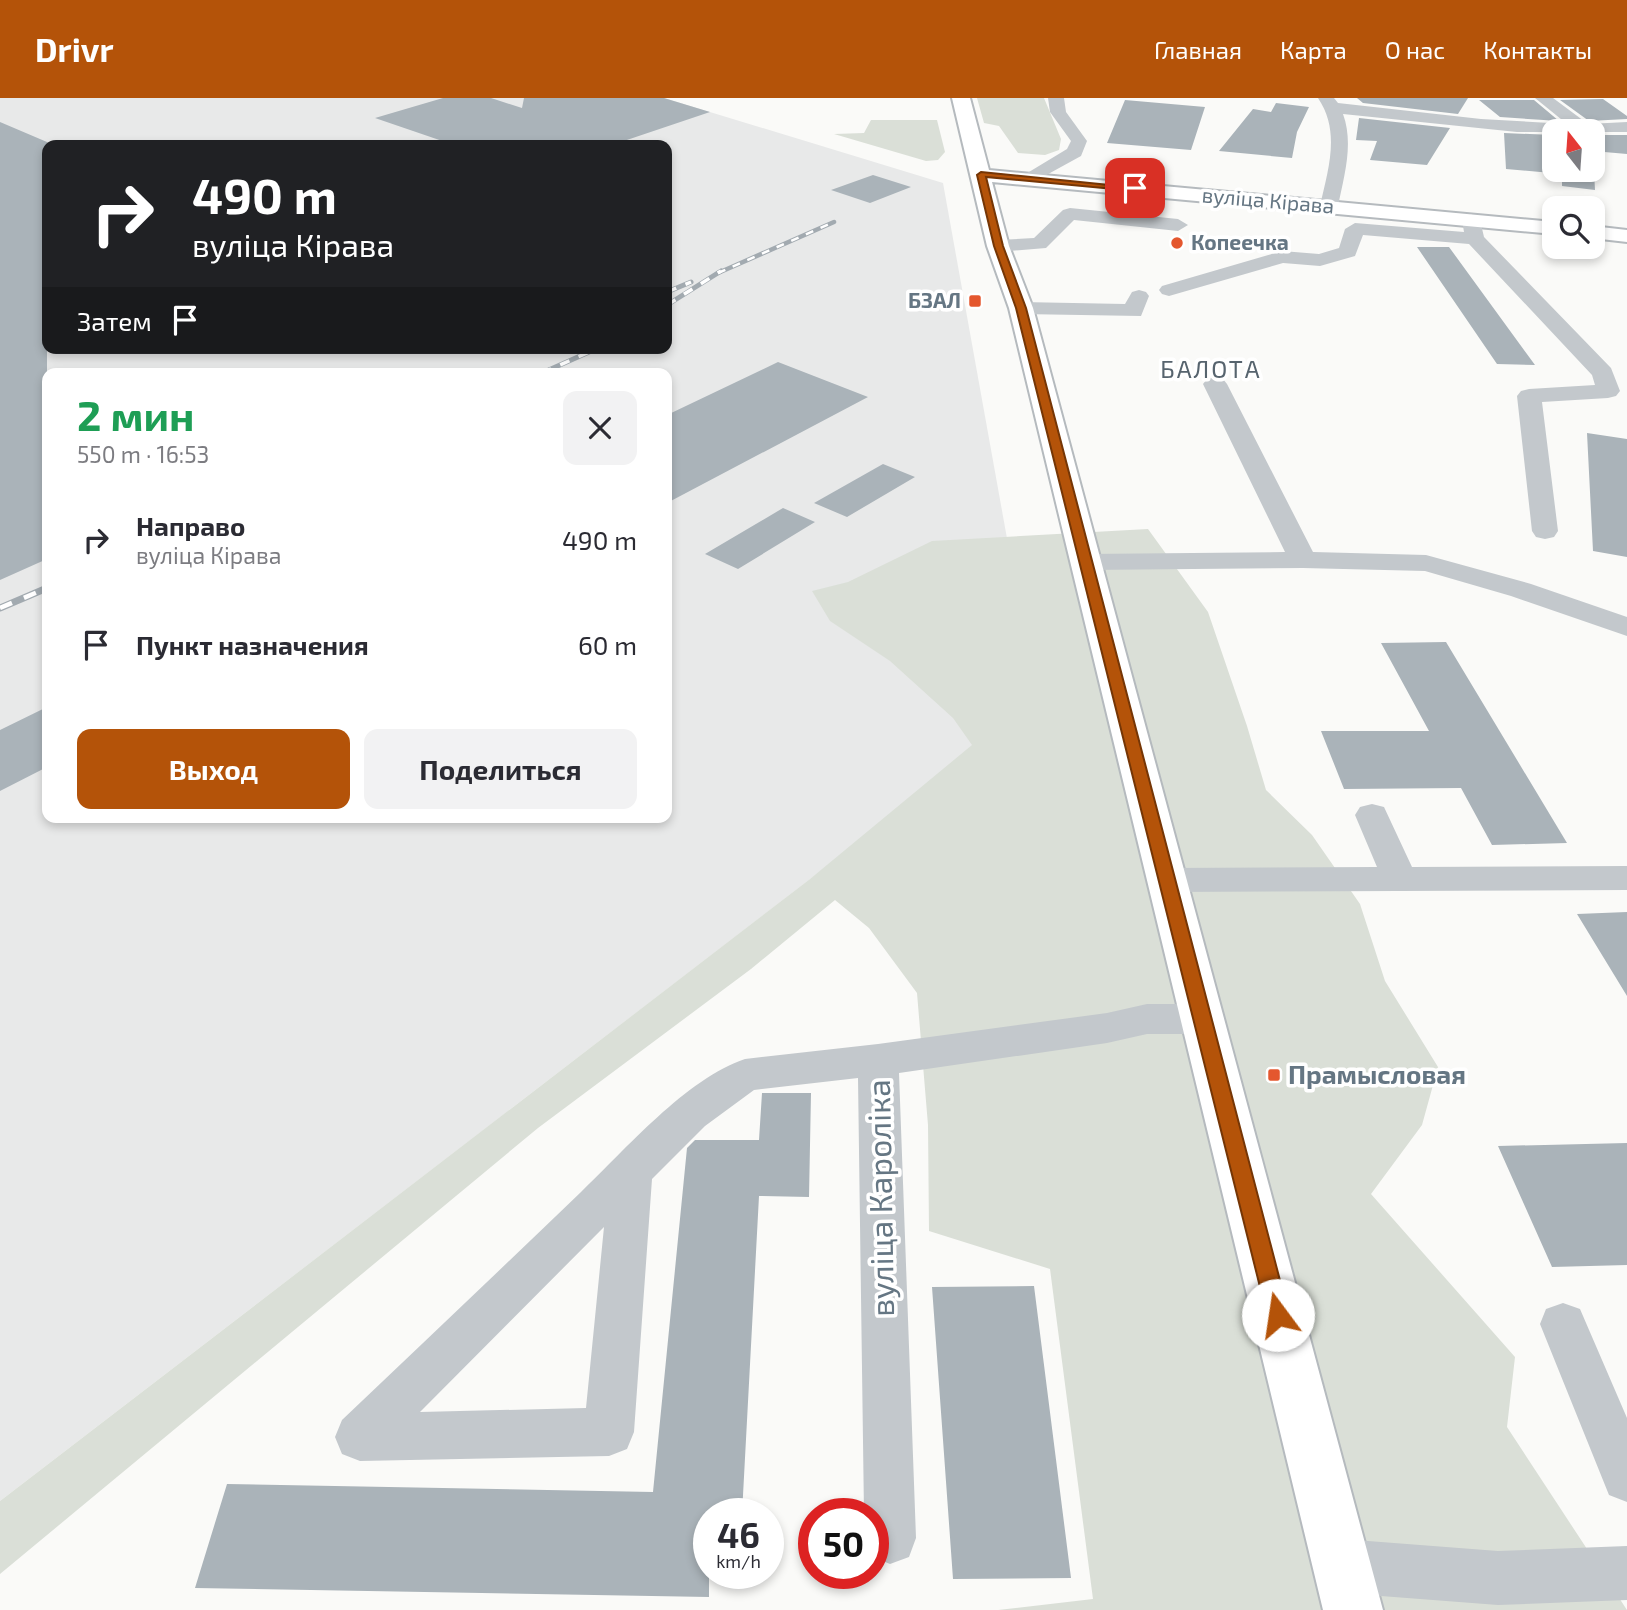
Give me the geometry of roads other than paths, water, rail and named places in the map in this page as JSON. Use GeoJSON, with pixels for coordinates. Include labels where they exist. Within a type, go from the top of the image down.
{"type":"FeatureCollection","features":[{"type":"Feature","properties":{"kind":"main road"},"geometry":{"type":"LineString","coordinates":[[961,98],[998,246],[1021,308],[1347,1588]]}},
{"type":"Feature","properties":{"kind":"main road","name":"вуліца Кірава"},"geometry":{"type":"LineString","coordinates":[[981,175],[1329,206],[1473,230],[1542,228]]}},
{"type":"Feature","properties":{"kind":"main road"},"geometry":{"type":"LineString","coordinates":[[1605,233],[1627,236]]}},
{"type":"Feature","properties":{"kind":"street"},"geometry":{"type":"LineString","coordinates":[[1030,178],[1075,152],[1079,141],[1058,112],[1056,98]]}},
{"type":"Feature","properties":{"kind":"street"},"geometry":{"type":"LineString","coordinates":[[1543,98],[1571,119]]}},
{"type":"Feature","properties":{"kind":"street"},"geometry":{"type":"LineString","coordinates":[[1329,206],[1341,134],[1330,103],[1542,128]]}},
{"type":"Feature","properties":{"kind":"street"},"geometry":{"type":"LineString","coordinates":[[1605,129],[1627,127]]}},
{"type":"Feature","properties":{"kind":"street"},"geometry":{"type":"LineString","coordinates":[[998,246],[1039,244],[1070,214],[1178,225]]}},
{"type":"Feature","properties":{"kind":"street"},"geometry":{"type":"LineString","coordinates":[[1169,290],[1282,257],[1320,260],[1348,253],[1355,229],[1473,230],[1603,373],[1608,391],[1530,396],[1545,531]]}},
{"type":"Feature","properties":{"kind":"street"},"geometry":{"type":"LineString","coordinates":[[1021,308],[1099,308],[1133,312],[1139,296]]}},
{"type":"Feature","properties":{"kind":"street"},"geometry":{"type":"LineString","coordinates":[[1215,384],[1303,560]]}},
{"type":"Feature","properties":{"kind":"street"},"geometry":{"type":"LineString","coordinates":[[1086,562],[1303,560],[1426,563],[1521,590],[1627,627]]}},
{"type":"Feature","properties":{"kind":"street"},"geometry":{"type":"LineString","coordinates":[[1372,815],[1399,879]]}},
{"type":"Feature","properties":{"kind":"street"},"geometry":{"type":"LineString","coordinates":[[1168,880],[1627,878]]}},
{"type":"Feature","properties":{"kind":"street","name":"вуліца Кароліка"},"geometry":{"type":"LineString","coordinates":[[890,1538],[878,1060],[1107,1028],[1147,1019],[1204,1019]]}},
{"type":"Feature","properties":{"kind":"street"},"geometry":{"type":"LineString","coordinates":[[631,1170],[609,1432],[360,1437],[631,1170],[690,1114],[745,1075],[878,1060]]}},
{"type":"Feature","properties":{"kind":"street"},"geometry":{"type":"LineString","coordinates":[[1563,1324],[1627,1478]]}},
{"type":"Feature","properties":{"kind":"street"},"geometry":{"type":"LineString","coordinates":[[1347,1588],[1627,1573]]}},
{"type":"Feature","properties":{"kind":"railway"},"geometry":{"type":"LineString","coordinates":[[718,273],[834,222]]}},
{"type":"Feature","properties":{"kind":"railway"},"geometry":{"type":"LineString","coordinates":[[672,302],[721,271]]}},
{"type":"Feature","properties":{"kind":"railway"},"geometry":{"type":"LineString","coordinates":[[672,290],[691,282]]}},
{"type":"Feature","properties":{"kind":"railway"},"geometry":{"type":"LineString","coordinates":[[553,368],[585,354]]}},
{"type":"Feature","properties":{"kind":"railway"},"geometry":{"type":"LineString","coordinates":[[0,608],[42,590]]}},
{"type":"Feature","properties":{"kind":"place","name":"Копеечка"},"geometry":{"type":"Point","coordinates":[1177,243]}},
{"type":"Feature","properties":{"kind":"place","name":"БЗАЛ"},"geometry":{"type":"Point","coordinates":[975,301]}},
{"type":"Feature","properties":{"kind":"place","name":"Прамысловая"},"geometry":{"type":"Point","coordinates":[1274,1075]}},
{"type":"Feature","properties":{"kind":"district","name":"БАЛОТА"},"geometry":{"type":"Point","coordinates":[1211,370]}}]}
